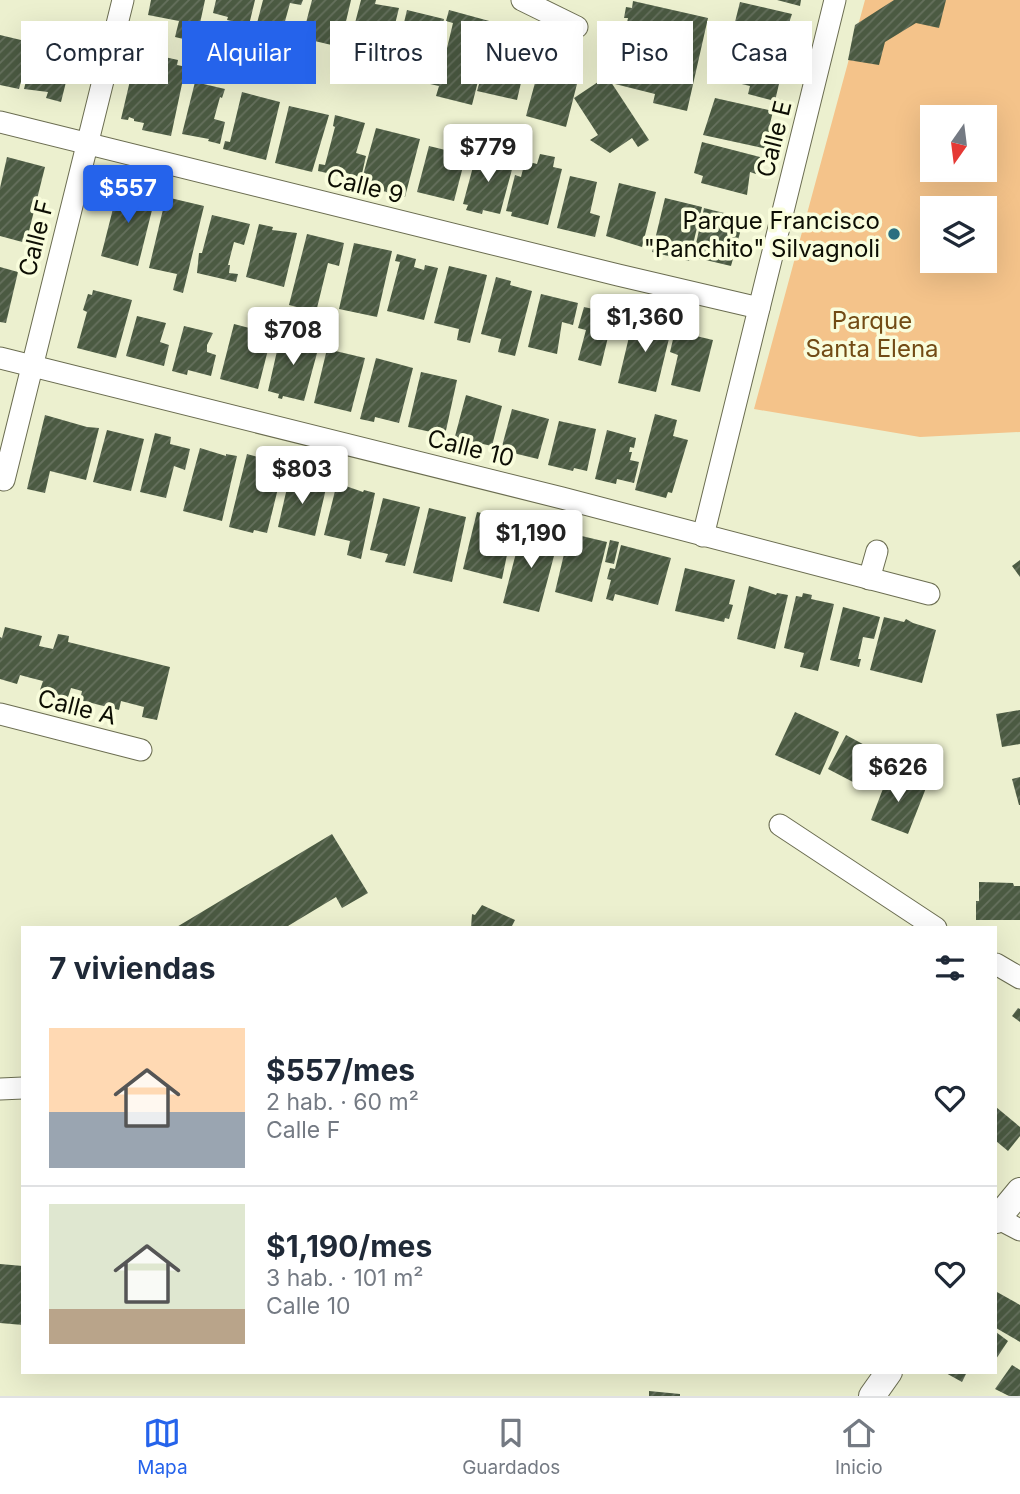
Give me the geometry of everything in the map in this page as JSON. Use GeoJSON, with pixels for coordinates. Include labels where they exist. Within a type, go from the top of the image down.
{"type":"FeatureCollection","features":[{"type":"Feature","properties":{"kind":"street","name":"Calle F"},"geometry":{"type":"LineString","coordinates":[[4,480],[123,0]]}},
{"type":"Feature","properties":{"kind":"street"},"geometry":{"type":"LineString","coordinates":[[522,0],[565,21]]}},
{"type":"Feature","properties":{"kind":"street","name":"Calle E"},"geometry":{"type":"LineString","coordinates":[[703,536],[835,0]]}},
{"type":"Feature","properties":{"kind":"street","name":"Calle 9"},"geometry":{"type":"LineString","coordinates":[[0,122],[759,308]]}},
{"type":"Feature","properties":{"kind":"street","name":"Calle 10"},"geometry":{"type":"LineString","coordinates":[[0,358],[562,498],[929,594]]}},
{"type":"Feature","properties":{"kind":"street"},"geometry":{"type":"LineString","coordinates":[[869,579],[877,551]]}},
{"type":"Feature","properties":{"kind":"street","name":"Calle A"},"geometry":{"type":"LineString","coordinates":[[0,714],[141,750]]}},
{"type":"Feature","properties":{"kind":"street"},"geometry":{"type":"LineString","coordinates":[[780,825],[933,926]]}},
{"type":"Feature","properties":{"kind":"street"},"geometry":{"type":"LineString","coordinates":[[997,965],[1020,978]]}},
{"type":"Feature","properties":{"kind":"street"},"geometry":{"type":"LineString","coordinates":[[0,1089],[21,1088]]}},
{"type":"Feature","properties":{"kind":"street"},"geometry":{"type":"LineString","coordinates":[[1004,1222],[1020,1191]]}},
{"type":"Feature","properties":{"kind":"street"},"geometry":{"type":"LineString","coordinates":[[872,1396],[887,1374]]}},
{"type":"Feature","properties":{"kind":"green space","name":"Parque Santa Elena"},"geometry":{"type":"Polygon","coordinates":[[[865,0],[1020,0],[1020,432],[920,437],[754,409],[865,0]]]}},
{"type":"Feature","properties":{"kind":"building"},"geometry":{"type":"Polygon","coordinates":[[[151,0],[205,0],[200,21],[182,21],[182,39],[175,37],[179,21],[148,15],[151,0]]]}},
{"type":"Feature","properties":{"kind":"building"},"geometry":{"type":"Polygon","coordinates":[[[216,0],[255,0],[250,21],[231,21],[227,20],[228,17],[213,13],[216,0]]]}},
{"type":"Feature","properties":{"kind":"building"},"geometry":{"type":"Polygon","coordinates":[[[263,0],[303,0],[301,5],[290,3],[285,21],[258,21],[263,0]]]}},
{"type":"Feature","properties":{"kind":"building"},"geometry":{"type":"Polygon","coordinates":[[[312,0],[351,0],[346,21],[330,21],[330,45],[316,41],[316,21],[306,21],[312,0]]]}},
{"type":"Feature","properties":{"kind":"building"},"geometry":{"type":"Polygon","coordinates":[[[361,0],[376,0],[375,4],[399,8],[396,21],[356,21],[361,0]]]}},
{"type":"Feature","properties":{"kind":"building"},"geometry":{"type":"Polygon","coordinates":[[[777,0],[801,0],[800,6],[777,0]]]}},
{"type":"Feature","properties":{"kind":"building"},"geometry":{"type":"Polygon","coordinates":[[[894,0],[946,0],[939,28],[916,23],[885,42],[879,65],[848,60],[855,25],[894,0]]]}},
{"type":"Feature","properties":{"kind":"building"},"geometry":{"type":"Polygon","coordinates":[[[633,1],[708,18],[687,111],[653,103],[655,94],[615,84],[693,84],[693,21],[627,21],[628,18],[624,18],[626,7],[632,8],[633,1]]]}},
{"type":"Feature","properties":{"kind":"building"},"geometry":{"type":"Polygon","coordinates":[[[740,2],[792,14],[790,21],[735,21],[740,2]]]}},
{"type":"Feature","properties":{"kind":"building"},"geometry":{"type":"Polygon","coordinates":[[[407,10],[444,19],[444,21],[404,21],[407,10]]]}},
{"type":"Feature","properties":{"kind":"building"},"geometry":{"type":"Polygon","coordinates":[[[449,10],[489,21],[461,21],[461,84],[477,84],[472,105],[436,96],[439,86],[430,84],[447,84],[447,48],[453,23],[446,21],[449,10]]]}},
{"type":"Feature","properties":{"kind":"building"},"geometry":{"type":"Polygon","coordinates":[[[0,35],[21,40],[19,89],[0,85],[0,35]]]}},
{"type":"Feature","properties":{"kind":"building"},"geometry":{"type":"Polygon","coordinates":[[[168,58],[178,60],[177,65],[182,66],[182,84],[171,136],[142,130],[144,123],[129,117],[128,120],[121,119],[129,84],[168,84],[168,58]]]}},
{"type":"Feature","properties":{"kind":"building"},"geometry":{"type":"Polygon","coordinates":[[[597,83],[612,84],[649,140],[638,147],[632,138],[610,153],[590,140],[598,135],[574,98],[597,83]]]}},
{"type":"Feature","properties":{"kind":"building"},"geometry":{"type":"Polygon","coordinates":[[[25,84],[66,84],[61,102],[46,98],[48,92],[24,89],[25,84]]]}},
{"type":"Feature","properties":{"kind":"building"},"geometry":{"type":"Polygon","coordinates":[[[194,84],[225,89],[214,119],[225,122],[220,144],[182,134],[194,84]]]}},
{"type":"Feature","properties":{"kind":"building"},"geometry":{"type":"Polygon","coordinates":[[[479,84],[521,84],[517,100],[477,91],[479,84]]]}},
{"type":"Feature","properties":{"kind":"building"},"geometry":{"type":"Polygon","coordinates":[[[535,84],[577,84],[566,127],[526,116],[535,84]]]}},
{"type":"Feature","properties":{"kind":"building"},"geometry":{"type":"Polygon","coordinates":[[[742,84],[779,84],[775,101],[748,94],[750,86],[742,84]]]}},
{"type":"Feature","properties":{"kind":"building"},"geometry":{"type":"Polygon","coordinates":[[[242,92],[280,102],[266,160],[223,149],[225,141],[230,142],[242,92]]]}},
{"type":"Feature","properties":{"kind":"building"},"geometry":{"type":"Polygon","coordinates":[[[715,98],[773,111],[767,149],[703,135],[715,98]]]}},
{"type":"Feature","properties":{"kind":"building"},"geometry":{"type":"Polygon","coordinates":[[[289,106],[329,115],[312,172],[275,163],[289,106]]]}},
{"type":"Feature","properties":{"kind":"building"},"geometry":{"type":"Polygon","coordinates":[[[335,115],[365,123],[356,153],[366,156],[361,178],[341,171],[340,176],[318,171],[319,164],[325,165],[335,127],[335,115]]]}},
{"type":"Feature","properties":{"kind":"building"},"geometry":{"type":"Polygon","coordinates":[[[376,128],[420,139],[405,197],[368,187],[370,181],[362,179],[376,128]]]}},
{"type":"Feature","properties":{"kind":"building"},"geometry":{"type":"Polygon","coordinates":[[[702,142],[760,157],[756,174],[750,172],[747,195],[701,183],[703,176],[694,173],[702,142]]]}},
{"type":"Feature","properties":{"kind":"building"},"geometry":{"type":"Polygon","coordinates":[[[429,146],[466,155],[454,201],[417,192],[429,146]]]}},
{"type":"Feature","properties":{"kind":"building"},"geometry":{"type":"Polygon","coordinates":[[[477,152],[514,162],[500,214],[483,210],[482,214],[466,210],[468,205],[463,204],[477,152]]]}},
{"type":"Feature","properties":{"kind":"building"},"geometry":{"type":"Polygon","coordinates":[[[540,154],[555,157],[553,167],[562,169],[548,225],[511,216],[512,212],[506,211],[515,175],[521,177],[525,161],[537,164],[540,154]]]}},
{"type":"Feature","properties":{"kind":"building"},"geometry":{"type":"Polygon","coordinates":[[[7,157],[45,167],[26,243],[0,236],[0,188],[7,157]]]}},
{"type":"Feature","properties":{"kind":"building"},"geometry":{"type":"Polygon","coordinates":[[[570,176],[597,182],[590,213],[600,216],[595,237],[557,228],[570,176]]]}},
{"type":"Feature","properties":{"kind":"building"},"geometry":{"type":"Polygon","coordinates":[[[114,183],[156,194],[138,266],[101,256],[117,193],[112,191],[114,183]]]}},
{"type":"Feature","properties":{"kind":"building"},"geometry":{"type":"Polygon","coordinates":[[[619,183],[656,192],[642,247],[606,236],[619,183]]]}},
{"type":"Feature","properties":{"kind":"building"},"geometry":{"type":"Polygon","coordinates":[[[166,197],[204,206],[183,293],[173,290],[177,274],[149,268],[166,197]]]}},
{"type":"Feature","properties":{"kind":"building"},"geometry":{"type":"Polygon","coordinates":[[[665,198],[702,207],[689,261],[652,252],[665,198]]]}},
{"type":"Feature","properties":{"kind":"building"},"geometry":{"type":"Polygon","coordinates":[[[704,208],[744,218],[731,266],[693,257],[704,208]]]}},
{"type":"Feature","properties":{"kind":"building"},"geometry":{"type":"Polygon","coordinates":[[[212,215],[250,224],[244,245],[234,242],[228,265],[229,273],[238,274],[236,282],[197,273],[199,253],[202,253],[212,215]]]}},
{"type":"Feature","properties":{"kind":"building"},"geometry":{"type":"Polygon","coordinates":[[[259,224],[273,227],[272,230],[297,233],[284,287],[246,277],[259,224]]]}},
{"type":"Feature","properties":{"kind":"building"},"geometry":{"type":"Polygon","coordinates":[[[307,234],[344,243],[339,266],[328,263],[316,312],[289,305],[307,234]]]}},
{"type":"Feature","properties":{"kind":"building"},"geometry":{"type":"Polygon","coordinates":[[[354,243],[392,251],[377,317],[339,309],[354,243]]]}},
{"type":"Feature","properties":{"kind":"building"},"geometry":{"type":"Polygon","coordinates":[[[397,254],[416,259],[414,267],[424,270],[425,265],[438,268],[424,320],[387,311],[400,262],[395,261],[397,254]]]}},
{"type":"Feature","properties":{"kind":"building"},"geometry":{"type":"Polygon","coordinates":[[[449,266],[487,275],[470,343],[457,340],[459,329],[434,323],[449,266]]]}},
{"type":"Feature","properties":{"kind":"building"},"geometry":{"type":"Polygon","coordinates":[[[0,267],[18,272],[6,323],[0,322],[0,267]]]}},
{"type":"Feature","properties":{"kind":"building"},"geometry":{"type":"Polygon","coordinates":[[[496,277],[511,281],[510,285],[532,291],[515,356],[498,352],[501,339],[481,334],[496,277]]]}},
{"type":"Feature","properties":{"kind":"building"},"geometry":{"type":"Polygon","coordinates":[[[93,290],[132,300],[116,358],[77,348],[87,312],[83,310],[88,294],[92,295],[93,290]]]}},
{"type":"Feature","properties":{"kind":"building"},"geometry":{"type":"Polygon","coordinates":[[[541,294],[578,303],[573,325],[562,322],[557,354],[528,347],[541,294]]]}},
{"type":"Feature","properties":{"kind":"building"},"geometry":{"type":"Polygon","coordinates":[[[584,307],[625,316],[619,337],[609,333],[601,366],[578,360],[586,330],[578,328],[584,307]]]}},
{"type":"Feature","properties":{"kind":"building"},"geometry":{"type":"Polygon","coordinates":[[[137,316],[166,323],[160,342],[169,345],[164,366],[126,356],[137,316]]]}},
{"type":"Feature","properties":{"kind":"building"},"geometry":{"type":"Polygon","coordinates":[[[634,316],[672,326],[656,392],[618,383],[634,316]]]}},
{"type":"Feature","properties":{"kind":"building"},"geometry":{"type":"Polygon","coordinates":[[[234,324],[272,334],[258,389],[220,379],[234,324]]]}},
{"type":"Feature","properties":{"kind":"building"},"geometry":{"type":"Polygon","coordinates":[[[184,326],[213,333],[207,345],[207,352],[216,355],[211,376],[188,370],[187,375],[172,371],[184,326]]]}},
{"type":"Feature","properties":{"kind":"building"},"geometry":{"type":"Polygon","coordinates":[[[675,331],[713,340],[700,392],[671,385],[678,355],[670,352],[675,331]]]}},
{"type":"Feature","properties":{"kind":"building"},"geometry":{"type":"Polygon","coordinates":[[[281,333],[320,342],[304,401],[283,396],[282,399],[278,398],[279,394],[268,391],[281,333]]]}},
{"type":"Feature","properties":{"kind":"building"},"geometry":{"type":"Polygon","coordinates":[[[327,349],[365,358],[351,412],[314,403],[327,349]]]}},
{"type":"Feature","properties":{"kind":"building"},"geometry":{"type":"Polygon","coordinates":[[[376,358],[413,368],[399,423],[375,417],[374,422],[360,419],[376,358]]]}},
{"type":"Feature","properties":{"kind":"building"},"geometry":{"type":"Polygon","coordinates":[[[421,372],[457,380],[445,435],[408,427],[421,372]]]}},
{"type":"Feature","properties":{"kind":"building"},"geometry":{"type":"Polygon","coordinates":[[[466,395],[502,406],[492,446],[454,440],[466,395]]]}},
{"type":"Feature","properties":{"kind":"building"},"geometry":{"type":"Polygon","coordinates":[[[512,409],[549,419],[538,459],[501,450],[512,409]]]}},
{"type":"Feature","properties":{"kind":"building"},"geometry":{"type":"Polygon","coordinates":[[[655,414],[677,420],[673,436],[688,440],[672,493],[668,492],[666,498],[635,490],[655,414]]]}},
{"type":"Feature","properties":{"kind":"building"},"geometry":{"type":"Polygon","coordinates":[[[45,415],[99,428],[86,480],[50,471],[45,493],[27,489],[45,415]]]}},
{"type":"Feature","properties":{"kind":"building"},"geometry":{"type":"Polygon","coordinates":[[[559,421],[596,429],[587,471],[574,468],[573,471],[548,465],[559,421]]]}},
{"type":"Feature","properties":{"kind":"building"},"geometry":{"type":"Polygon","coordinates":[[[107,430],[144,439],[131,491],[93,482],[107,430]]]}},
{"type":"Feature","properties":{"kind":"building"},"geometry":{"type":"Polygon","coordinates":[[[607,430],[636,438],[634,448],[630,447],[629,452],[632,452],[630,460],[639,462],[634,483],[617,479],[616,484],[595,479],[607,430]]]}},
{"type":"Feature","properties":{"kind":"building"},"geometry":{"type":"Polygon","coordinates":[[[155,433],[171,437],[170,444],[190,449],[185,470],[174,466],[166,498],[140,492],[155,433]]]}},
{"type":"Feature","properties":{"kind":"building"},"geometry":{"type":"Polygon","coordinates":[[[200,448],[226,456],[237,456],[222,521],[183,511],[200,448]]]}},
{"type":"Feature","properties":{"kind":"building"},"geometry":{"type":"Polygon","coordinates":[[[247,454],[284,464],[267,533],[254,530],[253,533],[229,527],[247,454]]]}},
{"type":"Feature","properties":{"kind":"building"},"geometry":{"type":"Polygon","coordinates":[[[290,475],[327,484],[315,536],[278,527],[290,475]]]}},
{"type":"Feature","properties":{"kind":"building"},"geometry":{"type":"Polygon","coordinates":[[[337,483],[375,493],[361,559],[347,555],[350,541],[324,535],[337,483]]]}},
{"type":"Feature","properties":{"kind":"building"},"geometry":{"type":"Polygon","coordinates":[[[383,498],[420,507],[405,566],[385,562],[388,554],[370,550],[383,498]]]}},
{"type":"Feature","properties":{"kind":"building"},"geometry":{"type":"Polygon","coordinates":[[[429,508],[466,517],[452,582],[413,573],[429,508]]]}},
{"type":"Feature","properties":{"kind":"building"},"geometry":{"type":"Polygon","coordinates":[[[477,512],[514,521],[502,579],[463,569],[477,512]]]}},
{"type":"Feature","properties":{"kind":"building"},"geometry":{"type":"Polygon","coordinates":[[[523,526],[548,532],[547,538],[558,541],[539,612],[503,603],[523,526]]]}},
{"type":"Feature","properties":{"kind":"building"},"geometry":{"type":"Polygon","coordinates":[[[569,533],[607,542],[592,602],[555,592],[569,533]]]}},
{"type":"Feature","properties":{"kind":"building"},"geometry":{"type":"Polygon","coordinates":[[[610,540],[619,542],[614,564],[605,562],[610,540]]]}},
{"type":"Feature","properties":{"kind":"building"},"geometry":{"type":"Polygon","coordinates":[[[621,545],[671,558],[658,605],[615,594],[613,601],[606,599],[611,580],[607,579],[610,568],[615,569],[621,545]]]}},
{"type":"Feature","properties":{"kind":"building"},"geometry":{"type":"Polygon","coordinates":[[[1020,560],[1020,577],[1012,566],[1020,560]]]}},
{"type":"Feature","properties":{"kind":"building"},"geometry":{"type":"Polygon","coordinates":[[[685,568],[735,580],[729,604],[733,605],[729,619],[725,618],[724,622],[675,611],[685,568]]]}},
{"type":"Feature","properties":{"kind":"building"},"geometry":{"type":"Polygon","coordinates":[[[749,586],[776,595],[788,595],[775,649],[737,639],[749,586]]]}},
{"type":"Feature","properties":{"kind":"building"},"geometry":{"type":"Polygon","coordinates":[[[803,593],[812,595],[811,599],[834,604],[818,671],[800,667],[804,653],[784,648],[796,596],[802,597],[803,593]]]}},
{"type":"Feature","properties":{"kind":"building"},"geometry":{"type":"Polygon","coordinates":[[[843,607],[880,617],[874,639],[863,637],[859,667],[830,660],[843,607]]]}},
{"type":"Feature","properties":{"kind":"building"},"geometry":{"type":"Polygon","coordinates":[[[884,617],[904,622],[906,619],[936,630],[922,683],[870,670],[884,617]]]}},
{"type":"Feature","properties":{"kind":"building"},"geometry":{"type":"Polygon","coordinates":[[[5,627],[42,636],[39,646],[53,649],[58,634],[69,636],[68,642],[170,667],[157,720],[142,717],[144,707],[121,701],[119,710],[80,700],[82,691],[71,688],[68,697],[40,690],[43,681],[20,675],[17,684],[0,679],[0,637],[2,638],[5,627]]]}},
{"type":"Feature","properties":{"kind":"building"},"geometry":{"type":"Polygon","coordinates":[[[1020,710],[1020,744],[1002,747],[996,714],[1020,710]]]}},
{"type":"Feature","properties":{"kind":"building"},"geometry":{"type":"Polygon","coordinates":[[[795,712],[839,732],[820,775],[775,755],[795,712]]]}},
{"type":"Feature","properties":{"kind":"building"},"geometry":{"type":"Polygon","coordinates":[[[846,735],[872,749],[853,782],[828,769],[846,735]]]}},
{"type":"Feature","properties":{"kind":"building"},"geometry":{"type":"Polygon","coordinates":[[[889,773],[926,788],[908,834],[871,820],[889,773]]]}},
{"type":"Feature","properties":{"kind":"building"},"geometry":{"type":"Polygon","coordinates":[[[1020,777],[1020,805],[1019,805],[1012,779],[1020,777]]]}},
{"type":"Feature","properties":{"kind":"building"},"geometry":{"type":"Polygon","coordinates":[[[332,834],[368,893],[342,908],[336,897],[288,926],[178,926],[332,834]]]}},
{"type":"Feature","properties":{"kind":"building"},"geometry":{"type":"Polygon","coordinates":[[[979,882],[1013,883],[1014,886],[1020,886],[1020,920],[976,920],[979,882]]]}},
{"type":"Feature","properties":{"kind":"building"},"geometry":{"type":"Polygon","coordinates":[[[482,905],[515,920],[512,926],[471,926],[472,914],[475,915],[482,905]]]}},
{"type":"Feature","properties":{"kind":"building"},"geometry":{"type":"Polygon","coordinates":[[[1020,1009],[1020,1022],[1012,1016],[1020,1009]]]}},
{"type":"Feature","properties":{"kind":"building"},"geometry":{"type":"Polygon","coordinates":[[[997,1108],[1020,1127],[1020,1136],[1008,1151],[997,1142],[997,1108]]]}},
{"type":"Feature","properties":{"kind":"building"},"geometry":{"type":"Polygon","coordinates":[[[0,1264],[21,1266],[21,1325],[0,1323],[0,1264]]]}},
{"type":"Feature","properties":{"kind":"building"},"geometry":{"type":"Polygon","coordinates":[[[997,1292],[1020,1305],[1020,1342],[997,1329],[997,1292]]]}},
{"type":"Feature","properties":{"kind":"building"},"geometry":{"type":"Polygon","coordinates":[[[997,1333],[1008,1341],[997,1358],[997,1333]]]}},
{"type":"Feature","properties":{"kind":"building"},"geometry":{"type":"Polygon","coordinates":[[[1012,1365],[1020,1370],[1020,1396],[1009,1396],[995,1389],[1012,1365]]]}},
{"type":"Feature","properties":{"kind":"building"},"geometry":{"type":"Polygon","coordinates":[[[948,1374],[966,1374],[962,1382],[948,1374]]]}},
{"type":"Feature","properties":{"kind":"building"},"geometry":{"type":"Polygon","coordinates":[[[649,1391],[680,1394],[680,1396],[649,1396],[649,1391]]]}},
{"type":"Feature","properties":{"kind":"place","name":"Parque Francisco \"Panchito\" Silvagnoli"},"geometry":{"type":"Point","coordinates":[894,234]}}]}
